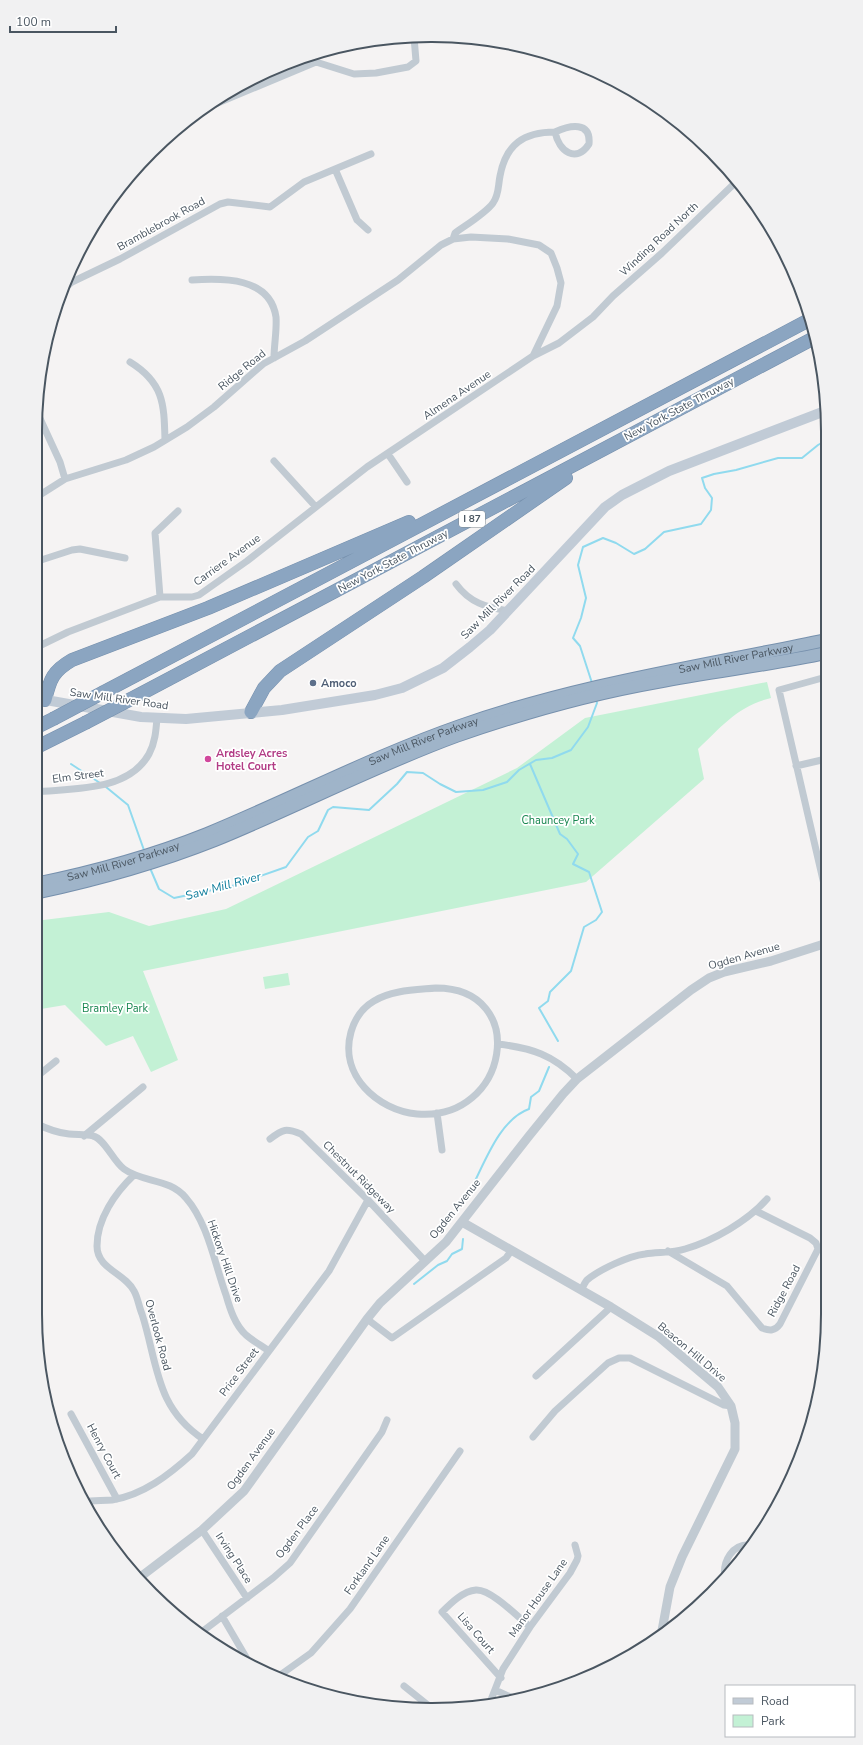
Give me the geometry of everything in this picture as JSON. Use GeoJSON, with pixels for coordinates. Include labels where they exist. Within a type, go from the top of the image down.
{"type":"FeatureCollection","features":[{"type":"Feature","properties":{"kind":"highway","name":"New York State Thruway"},"geometry":{"type":"LineString","coordinates":[[42,724],[805,322]]}},
{"type":"Feature","properties":{"kind":"highway","name":"New York State Thruway"},"geometry":{"type":"LineString","coordinates":[[42,744],[131,699],[810,340]]}},
{"type":"Feature","properties":{"kind":"highway"},"geometry":{"type":"LineString","coordinates":[[251,712],[268,682],[288,666],[423,578],[532,500],[636,432]]}},
{"type":"Feature","properties":{"kind":"highway"},"geometry":{"type":"LineString","coordinates":[[42,695],[53,675],[72,660],[208,608],[417,519],[480,494]]}},
{"type":"Feature","properties":{"kind":"highway","name":"Saw Mill River Parkway"},"geometry":{"type":"LineString","coordinates":[[42,891],[157,856],[375,760],[435,735],[502,712],[821,641]]}},
{"type":"Feature","properties":{"kind":"highway","name":"Saw Mill River Parkway"},"geometry":{"type":"LineString","coordinates":[[604,689],[662,681],[821,654]]}},
{"type":"Feature","properties":{"kind":"highway","name":"Saw Mill River Parkway"},"geometry":{"type":"LineString","coordinates":[[42,882],[136,863]]}},
{"type":"Feature","properties":{"kind":"highway"},"geometry":{"type":"LineString","coordinates":[[42,879],[70,876]]}},
{"type":"Feature","properties":{"kind":"main road","name":"Saw Mill River Road"},"geometry":{"type":"LineString","coordinates":[[42,699],[157,718],[193,719],[282,710],[358,698],[402,688],[434,673],[456,659],[490,630],[605,507],[622,495],[669,471],[820,413]]}},
{"type":"Feature","properties":{"kind":"street"},"geometry":{"type":"LineString","coordinates":[[232,97],[316,62],[354,74],[376,73],[408,68],[416,61],[414,43]]}},
{"type":"Feature","properties":{"kind":"street"},"geometry":{"type":"LineString","coordinates":[[453,239],[455,234],[493,204],[497,196],[502,165],[506,155],[515,145],[528,135],[541,132],[555,132],[569,126],[582,127],[588,132],[590,144],[576,154],[569,153],[560,146],[555,132]]}},
{"type":"Feature","properties":{"kind":"street"},"geometry":{"type":"LineString","coordinates":[[368,230],[357,220],[335,169],[372,154]]}},
{"type":"Feature","properties":{"kind":"street","name":"Bramblebrook Road"},"geometry":{"type":"LineString","coordinates":[[72,282],[120,259],[220,204],[228,202],[270,208],[304,182],[335,169]]}},
{"type":"Feature","properties":{"kind":"street","name":"Winding Road North"},"geometry":{"type":"LineString","coordinates":[[597,314],[613,296],[662,253],[733,185]]}},
{"type":"Feature","properties":{"kind":"street"},"geometry":{"type":"LineString","coordinates":[[453,239],[471,237],[508,239],[539,244],[551,253],[561,283],[557,306],[533,356]]}},
{"type":"Feature","properties":{"kind":"street","name":"Ridge Road"},"geometry":{"type":"LineString","coordinates":[[42,494],[65,479],[126,460],[187,427],[214,407],[263,364],[305,342],[398,280],[441,245],[453,239]]}},
{"type":"Feature","properties":{"kind":"street"},"geometry":{"type":"LineString","coordinates":[[192,280],[214,278],[243,282],[259,288],[272,304],[276,318],[274,358]]}},
{"type":"Feature","properties":{"kind":"street","name":"Almena Avenue"},"geometry":{"type":"LineString","coordinates":[[330,495],[533,356],[559,343],[597,314]]}},
{"type":"Feature","properties":{"kind":"street"},"geometry":{"type":"LineString","coordinates":[[130,362],[143,370],[158,388],[164,409],[165,440]]}},
{"type":"Feature","properties":{"kind":"street"},"geometry":{"type":"LineString","coordinates":[[42,424],[60,462],[65,479]]}},
{"type":"Feature","properties":{"kind":"street"},"geometry":{"type":"LineString","coordinates":[[388,454],[407,482]]}},
{"type":"Feature","properties":{"kind":"street"},"geometry":{"type":"LineString","coordinates":[[274,461],[316,506]]}},
{"type":"Feature","properties":{"kind":"street","name":"Carriere Avenue"},"geometry":{"type":"LineString","coordinates":[[42,645],[68,632],[160,597],[192,597],[199,595],[247,561],[330,495]]}},
{"type":"Feature","properties":{"kind":"street"},"geometry":{"type":"LineString","coordinates":[[160,597],[155,533],[178,511]]}},
{"type":"Feature","properties":{"kind":"street"},"geometry":{"type":"LineString","coordinates":[[42,559],[62,552],[80,549],[125,558]]}},
{"type":"Feature","properties":{"kind":"street"},"geometry":{"type":"LineString","coordinates":[[456,584],[464,594],[484,606],[508,611]]}},
{"type":"Feature","properties":{"kind":"street"},"geometry":{"type":"LineString","coordinates":[[821,678],[779,690],[821,872]]}},
{"type":"Feature","properties":{"kind":"street","name":"Elm Street"},"geometry":{"type":"LineString","coordinates":[[42,791],[117,781],[135,770],[149,754],[155,737],[157,718]]}},
{"type":"Feature","properties":{"kind":"street"},"geometry":{"type":"LineString","coordinates":[[796,766],[821,760]]}},
{"type":"Feature","properties":{"kind":"street","name":"Ogden Avenue"},"geometry":{"type":"LineString","coordinates":[[143,1575],[202,1530],[244,1491],[367,1319],[380,1303],[446,1242],[529,1136],[577,1079],[690,990],[709,978],[724,972],[771,961],[821,945]]}},
{"type":"Feature","properties":{"kind":"street"},"geometry":{"type":"LineString","coordinates":[[452,988],[469,994],[483,1004],[493,1021],[498,1044],[493,1072],[483,1088],[464,1104],[437,1113],[418,1114],[394,1109],[378,1100],[364,1087],[354,1071],[348,1052],[352,1030],[358,1014],[374,1001],[389,994],[411,990],[452,988]]}},
{"type":"Feature","properties":{"kind":"street"},"geometry":{"type":"LineString","coordinates":[[498,1044],[520,1047],[535,1051],[551,1058],[564,1066],[577,1079]]}},
{"type":"Feature","properties":{"kind":"street"},"geometry":{"type":"LineString","coordinates":[[42,1072],[56,1061]]}},
{"type":"Feature","properties":{"kind":"street"},"geometry":{"type":"LineString","coordinates":[[84,1136],[143,1087]]}},
{"type":"Feature","properties":{"kind":"street"},"geometry":{"type":"LineString","coordinates":[[437,1113],[442,1150]]}},
{"type":"Feature","properties":{"kind":"street","name":"Hickory Hill Drive"},"geometry":{"type":"LineString","coordinates":[[42,1125],[67,1134],[93,1136],[100,1139],[110,1155],[123,1168],[134,1175],[174,1187],[185,1197],[197,1215],[210,1245],[230,1310],[237,1323],[246,1335],[269,1350]]}},
{"type":"Feature","properties":{"kind":"street","name":"Chestnut Ridgeway"},"geometry":{"type":"LineString","coordinates":[[270,1139],[280,1131],[289,1129],[301,1134],[368,1200],[425,1261]]}},
{"type":"Feature","properties":{"kind":"street","name":"Overlook Road"},"geometry":{"type":"LineString","coordinates":[[134,1175],[106,1210],[99,1229],[97,1250],[100,1260],[111,1271],[122,1277],[134,1291],[148,1334],[159,1384],[171,1407],[191,1431],[203,1439]]}},
{"type":"Feature","properties":{"kind":"street"},"geometry":{"type":"LineString","coordinates":[[581,1290],[587,1280],[610,1266],[644,1254],[683,1250],[707,1241],[744,1220],[756,1211],[767,1199]]}},
{"type":"Feature","properties":{"kind":"street","name":"Price Street"},"geometry":{"type":"LineString","coordinates":[[90,1501],[117,1499],[135,1494],[164,1477],[192,1454],[329,1271],[368,1200]]}},
{"type":"Feature","properties":{"kind":"street","name":"Ridge Road"},"geometry":{"type":"LineString","coordinates":[[668,1251],[727,1286],[762,1328],[774,1330],[780,1324],[818,1249],[816,1243],[810,1238],[756,1211]]}},
{"type":"Feature","properties":{"kind":"street","name":"Beacon Hill Drive"},"geometry":{"type":"LineString","coordinates":[[462,1222],[611,1307],[659,1337],[718,1387],[731,1406],[735,1422],[735,1449],[682,1557],[672,1581],[663,1627]]}},
{"type":"Feature","properties":{"kind":"street"},"geometry":{"type":"LineString","coordinates":[[367,1319],[392,1338],[506,1258],[511,1251]]}},
{"type":"Feature","properties":{"kind":"street"},"geometry":{"type":"LineString","coordinates":[[536,1376],[611,1307]]}},
{"type":"Feature","properties":{"kind":"street"},"geometry":{"type":"LineString","coordinates":[[533,1437],[554,1411],[608,1363],[619,1358],[630,1358],[724,1405],[731,1406]]}},
{"type":"Feature","properties":{"kind":"street","name":"Henry Court"},"geometry":{"type":"LineString","coordinates":[[71,1414],[117,1499]]}},
{"type":"Feature","properties":{"kind":"street","name":"Ogden Place"},"geometry":{"type":"LineString","coordinates":[[204,1630],[273,1578],[290,1563],[382,1432],[387,1420]]}},
{"type":"Feature","properties":{"kind":"street","name":"Forkland Lane"},"geometry":{"type":"LineString","coordinates":[[283,1673],[311,1653],[350,1608],[460,1451]]}},
{"type":"Feature","properties":{"kind":"street","name":"Irving Place"},"geometry":{"type":"LineString","coordinates":[[202,1530],[247,1598]]}},
{"type":"Feature","properties":{"kind":"street","name":"Manor House Lane"},"geometry":{"type":"LineString","coordinates":[[492,1698],[501,1678],[503,1669],[530,1627],[570,1573],[578,1556],[575,1545]]}},
{"type":"Feature","properties":{"kind":"street"},"geometry":{"type":"LineString","coordinates":[[725,1569],[725,1562],[730,1555],[744,1546]]}},
{"type":"Feature","properties":{"kind":"street","name":"Lisa Court"},"geometry":{"type":"LineString","coordinates":[[501,1678],[442,1612],[466,1593],[477,1590],[490,1594],[530,1627]]}},
{"type":"Feature","properties":{"kind":"street"},"geometry":{"type":"LineString","coordinates":[[222,1616],[245,1655]]}},
{"type":"Feature","properties":{"kind":"street"},"geometry":{"type":"LineString","coordinates":[[404,1686],[425,1703]]}},
{"type":"Feature","properties":{"kind":"street"},"geometry":{"type":"LineString","coordinates":[[495,1690],[508,1696]]}},
{"type":"Feature","properties":{"kind":"green space","name":"Chauncey Park"},"geometry":{"type":"Polygon","coordinates":[[[767,682],[771,698],[749,706],[731,718],[698,749],[704,779],[586,882],[143,971],[178,1060],[151,1072],[133,1036],[106,1046],[65,1005],[42,1009],[42,920],[109,912],[149,926],[226,909],[517,768],[585,718],[767,682]]]}},
{"type":"Feature","properties":{"kind":"green space"},"geometry":{"type":"Polygon","coordinates":[[[288,973],[290,985],[265,989],[263,977],[288,973]]]}},
{"type":"Feature","properties":{"kind":"waterway","name":"Saw Mill River"},"geometry":{"type":"LineString","coordinates":[[592,683],[580,646],[573,638],[581,618],[586,598],[578,565],[583,547],[603,538],[616,543],[634,554],[645,549],[664,532],[701,524],[711,510],[712,498],[705,488],[702,478],[778,458],[802,458],[821,443]]}},
{"type":"Feature","properties":{"kind":"waterway","name":"Saw Mill River"},"geometry":{"type":"LineString","coordinates":[[150,868],[159,889],[174,898],[232,886],[286,867],[308,837],[318,831],[328,810],[333,807],[369,810],[397,784],[407,772],[423,773],[456,792],[483,790],[507,782],[519,770],[536,760],[552,758],[571,750],[588,727],[597,703],[596,699]]}},
{"type":"Feature","properties":{"kind":"waterway","name":"Saw Mill River"},"geometry":{"type":"LineString","coordinates":[[71,764],[100,783]]}},
{"type":"Feature","properties":{"kind":"waterway"},"geometry":{"type":"LineString","coordinates":[[530,764],[560,834],[567,839],[578,854],[573,864],[589,872],[602,912],[596,920],[584,927],[571,971],[550,992],[548,1001],[539,1008],[558,1041]]}},
{"type":"Feature","properties":{"kind":"waterway","name":"Saw Mill River"},"geometry":{"type":"LineString","coordinates":[[106,787],[128,805],[145,853]]}},
{"type":"Feature","properties":{"kind":"waterway"},"geometry":{"type":"LineString","coordinates":[[457,1210],[470,1190],[494,1142],[510,1122],[519,1114],[529,1109],[531,1097],[539,1091],[549,1067]]}},
{"type":"Feature","properties":{"kind":"waterway"},"geometry":{"type":"LineString","coordinates":[[414,1284],[438,1265],[447,1261],[452,1254],[462,1249],[463,1239]]}},
{"type":"Feature","properties":{"kind":"place","name":"Amoco"},"geometry":{"type":"Point","coordinates":[313,683]}},
{"type":"Feature","properties":{"kind":"place","name":"Ardsley Acres Hotel Court"},"geometry":{"type":"Point","coordinates":[208,759]}},
{"type":"Feature","properties":{"kind":"park label","name":"Bramley Park"},"geometry":{"type":"Point","coordinates":[115,1008]}}]}
